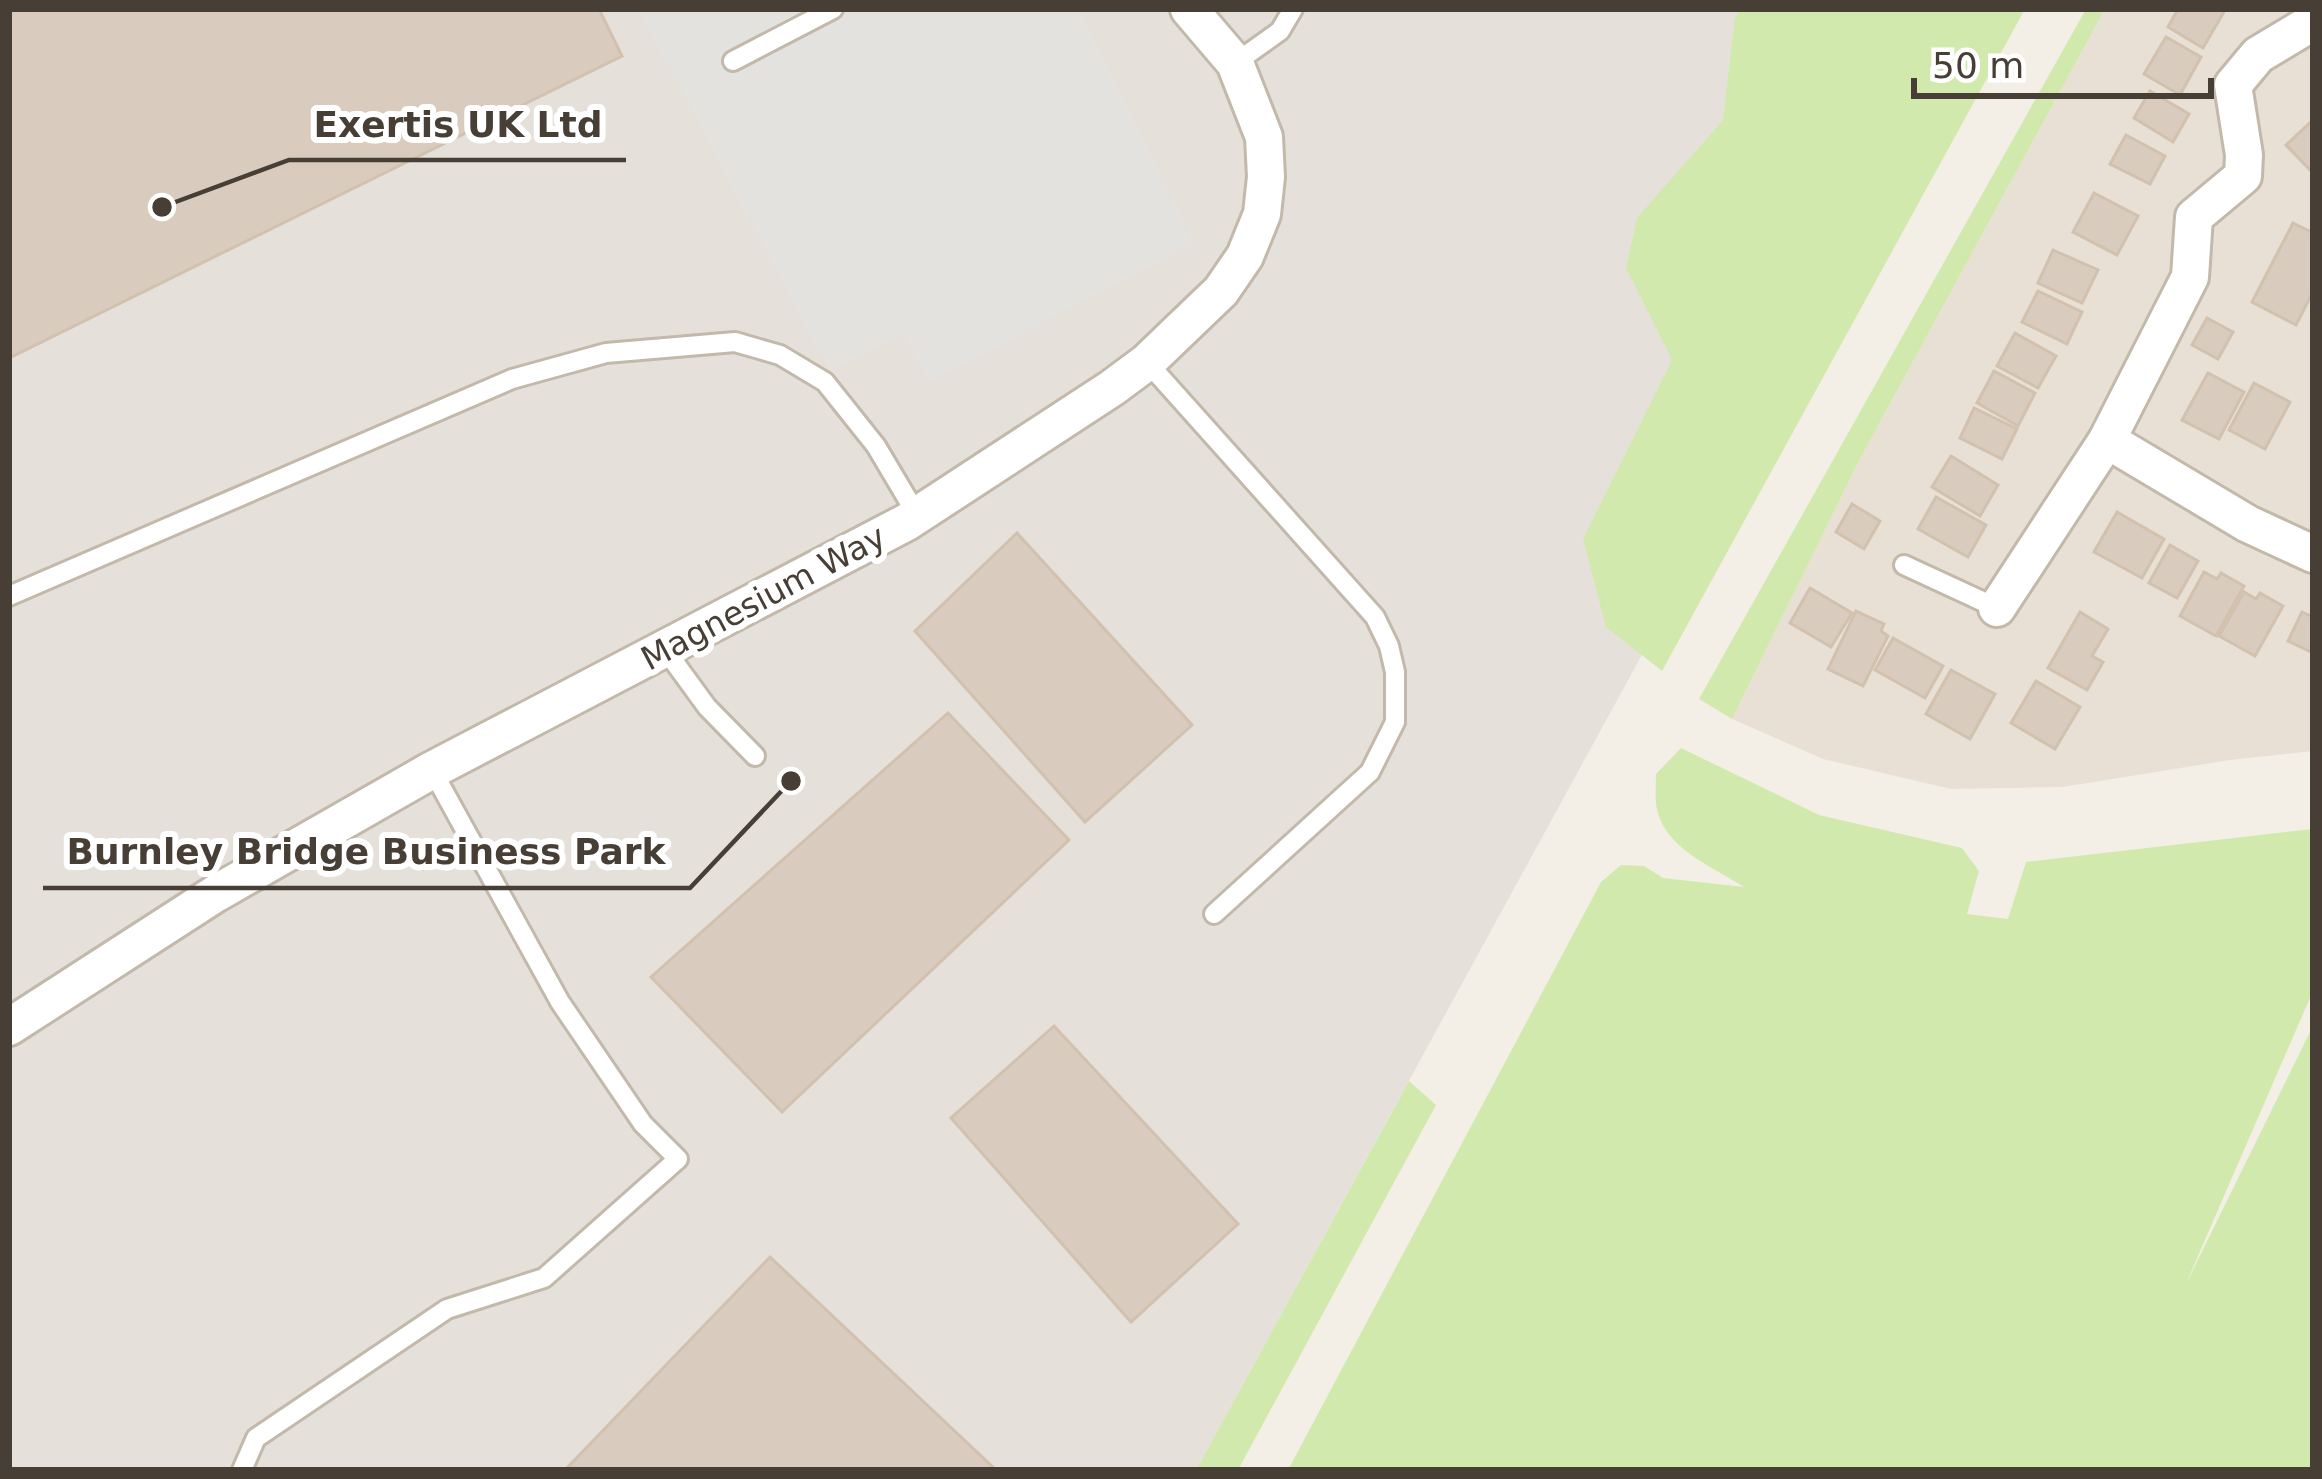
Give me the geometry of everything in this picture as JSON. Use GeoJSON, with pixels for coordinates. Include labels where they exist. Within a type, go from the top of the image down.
{"type":"FeatureCollection","features":[{"type":"Feature","properties":{"kind":"street","name":"Magnesium Way"},"geometry":{"type":"LineString","coordinates":[[9,1028],[215,894],[432,770],[917,515],[1147,362],[1221,291],[1245,256],[1262,214],[1264,137],[1235,63],[1189,9]]}},
{"type":"Feature","properties":{"kind":"street"},"geometry":{"type":"LineString","coordinates":[[1997,608],[2107,440],[2190,277],[2194,217],[2243,176],[2233,85],[2258,55],[2313,22]]}},
{"type":"Feature","properties":{"kind":"street"},"geometry":{"type":"LineString","coordinates":[[2107,440],[2248,524],[2313,554]]}},
{"type":"Feature","properties":{"kind":"lane"},"geometry":{"type":"LineString","coordinates":[[733,61],[833,9]]}},
{"type":"Feature","properties":{"kind":"lane"},"geometry":{"type":"LineString","coordinates":[[1235,63],[1280,31],[1293,9]]}},
{"type":"Feature","properties":{"kind":"lane"},"geometry":{"type":"LineString","coordinates":[[9,596],[512,379],[606,353],[649,349],[735,342],[780,355],[825,382],[877,446],[917,515]]}},
{"type":"Feature","properties":{"kind":"lane"},"geometry":{"type":"LineString","coordinates":[[1147,362],[1375,617],[1395,672],[1395,722],[1370,772],[1214,914]]}},
{"type":"Feature","properties":{"kind":"lane"},"geometry":{"type":"LineString","coordinates":[[1904,566],[1997,608]]}},
{"type":"Feature","properties":{"kind":"lane"},"geometry":{"type":"LineString","coordinates":[[664,648],[707,707],[755,756]]}},
{"type":"Feature","properties":{"kind":"lane"},"geometry":{"type":"LineString","coordinates":[[242,1470],[256,1438],[447,1309],[544,1278],[678,1159],[643,1124],[560,1002],[432,770]]}},
{"type":"Feature","properties":{"kind":"shaded area"},"geometry":{"type":"Polygon","coordinates":[[[9,9],[1983,9],[1737,481],[1196,1470],[9,1470],[9,9]]]}},
{"type":"Feature","properties":{"kind":"shaded area"},"geometry":{"type":"Polygon","coordinates":[[[639,9],[1078,9],[1193,243],[929,382],[903,333],[830,371],[639,9]]]}},
{"type":"Feature","properties":{"kind":"shaded area"},"geometry":{"type":"Polygon","coordinates":[[[2105,9],[2313,9],[2313,751],[2063,787],[1951,789],[1823,759],[1732,719],[1861,457],[2105,9]]]}},
{"type":"Feature","properties":{"kind":"green space"},"geometry":{"type":"Polygon","coordinates":[[[1741,9],[2025,9],[1662,671],[1606,627],[1583,539],[1672,360],[1626,268],[1637,218],[1723,120],[1735,18],[1741,9]]]}},
{"type":"Feature","properties":{"kind":"green space"},"geometry":{"type":"Polygon","coordinates":[[[2086,9],[2105,9],[1861,457],[1732,719],[1699,699],[2086,9]]]}},
{"type":"Feature","properties":{"kind":"green space"},"geometry":{"type":"Polygon","coordinates":[[[1681,748],[1819,815],[1962,848],[1979,871],[1967,914],[2008,919],[2026,862],[2313,829],[2313,991],[2185,1286],[2313,1026],[2313,1470],[1288,1470],[1601,882],[1621,865],[1644,866],[1663,878],[1744,887],[1690,854],[1660,819],[1656,774],[1681,748]]]}},
{"type":"Feature","properties":{"kind":"green space"},"geometry":{"type":"Polygon","coordinates":[[[1409,1081],[1436,1105],[1238,1470],[1196,1470],[1409,1081]]]}},
{"type":"Feature","properties":{"kind":"building"},"geometry":{"type":"Polygon","coordinates":[[[9,9],[599,9],[622,56],[9,358],[9,9]]]}},
{"type":"Feature","properties":{"kind":"building"},"geometry":{"type":"Polygon","coordinates":[[[2178,9],[2225,10],[2203,48],[2168,27],[2178,9]]]}},
{"type":"Feature","properties":{"kind":"building"},"geometry":{"type":"Polygon","coordinates":[[[2166,37],[2201,57],[2180,95],[2144,74],[2166,37]]]}},
{"type":"Feature","properties":{"kind":"building"},"geometry":{"type":"Polygon","coordinates":[[[2150,91],[2189,114],[2173,142],[2134,118],[2150,91]]]}},
{"type":"Feature","properties":{"kind":"building"},"geometry":{"type":"Polygon","coordinates":[[[2313,120],[2313,173],[2286,145],[2313,120]]]}},
{"type":"Feature","properties":{"kind":"building"},"geometry":{"type":"Polygon","coordinates":[[[2126,135],[2165,156],[2150,184],[2110,164],[2126,135]]]}},
{"type":"Feature","properties":{"kind":"building"},"geometry":{"type":"Polygon","coordinates":[[[2094,193],[2138,216],[2117,255],[2073,232],[2094,193]]]}},
{"type":"Feature","properties":{"kind":"building"},"geometry":{"type":"Polygon","coordinates":[[[2293,223],[2313,233],[2313,292],[2296,325],[2252,302],[2293,223]]]}},
{"type":"Feature","properties":{"kind":"building"},"geometry":{"type":"Polygon","coordinates":[[[2053,250],[2098,270],[2082,303],[2038,283],[2053,250]]]}},
{"type":"Feature","properties":{"kind":"building"},"geometry":{"type":"Polygon","coordinates":[[[2038,291],[2082,312],[2067,344],[2022,322],[2038,291]]]}},
{"type":"Feature","properties":{"kind":"building"},"geometry":{"type":"Polygon","coordinates":[[[2207,318],[2233,332],[2218,359],[2192,345],[2207,318]]]}},
{"type":"Feature","properties":{"kind":"building"},"geometry":{"type":"Polygon","coordinates":[[[2015,333],[2056,356],[2038,388],[1997,366],[2015,333]]]}},
{"type":"Feature","properties":{"kind":"building"},"geometry":{"type":"Polygon","coordinates":[[[1994,371],[2035,393],[2018,426],[1977,403],[1994,371]]]}},
{"type":"Feature","properties":{"kind":"building"},"geometry":{"type":"Polygon","coordinates":[[[2208,373],[2244,392],[2219,439],[2182,420],[2208,373]]]}},
{"type":"Feature","properties":{"kind":"building"},"geometry":{"type":"Polygon","coordinates":[[[2254,383],[2290,402],[2265,449],[2229,430],[2254,383]]]}},
{"type":"Feature","properties":{"kind":"building"},"geometry":{"type":"Polygon","coordinates":[[[1974,408],[2017,429],[2002,459],[1960,438],[1974,408]]]}},
{"type":"Feature","properties":{"kind":"building"},"geometry":{"type":"Polygon","coordinates":[[[1951,456],[1998,485],[1980,516],[1932,487],[1951,456]]]}},
{"type":"Feature","properties":{"kind":"building"},"geometry":{"type":"Polygon","coordinates":[[[1936,497],[1986,525],[1968,557],[1918,529],[1936,497]]]}},
{"type":"Feature","properties":{"kind":"building"},"geometry":{"type":"Polygon","coordinates":[[[1852,504],[1880,521],[1864,549],[1836,532],[1852,504]]]}},
{"type":"Feature","properties":{"kind":"building"},"geometry":{"type":"Polygon","coordinates":[[[2117,512],[2164,539],[2142,578],[2094,552],[2117,512]]]}},
{"type":"Feature","properties":{"kind":"building"},"geometry":{"type":"Polygon","coordinates":[[[1017,533],[1192,725],[1085,822],[915,631],[1017,533]]]}},
{"type":"Feature","properties":{"kind":"building"},"geometry":{"type":"Polygon","coordinates":[[[2170,545],[2198,561],[2177,598],[2149,583],[2170,545]]]}},
{"type":"Feature","properties":{"kind":"building"},"geometry":{"type":"Polygon","coordinates":[[[2204,572],[2217,579],[2221,573],[2244,586],[2216,636],[2180,616],[2204,572]]]}},
{"type":"Feature","properties":{"kind":"building"},"geometry":{"type":"Polygon","coordinates":[[[1810,588],[1852,613],[1831,647],[1790,623],[1810,588]]]}},
{"type":"Feature","properties":{"kind":"building"},"geometry":{"type":"Polygon","coordinates":[[[2244,592],[2256,599],[2260,593],[2283,606],[2255,656],[2219,636],[2244,592]]]}},
{"type":"Feature","properties":{"kind":"building"},"geometry":{"type":"Polygon","coordinates":[[[1856,611],[1884,624],[1881,631],[1888,636],[1863,686],[1828,669],[1856,611]]]}},
{"type":"Feature","properties":{"kind":"building"},"geometry":{"type":"Polygon","coordinates":[[[2080,612],[2108,629],[2092,656],[2103,662],[2087,690],[2048,668],[2080,612]]]}},
{"type":"Feature","properties":{"kind":"building"},"geometry":{"type":"Polygon","coordinates":[[[2302,612],[2313,617],[2311,652],[2288,641],[2302,612]]]}},
{"type":"Feature","properties":{"kind":"building"},"geometry":{"type":"Polygon","coordinates":[[[1893,638],[1943,666],[1925,698],[1875,670],[1893,638]]]}},
{"type":"Feature","properties":{"kind":"building"},"geometry":{"type":"Polygon","coordinates":[[[1951,670],[1995,694],[1970,739],[1926,714],[1951,670]]]}},
{"type":"Feature","properties":{"kind":"building"},"geometry":{"type":"Polygon","coordinates":[[[2036,681],[2080,707],[2055,749],[2011,723],[2036,681]]]}},
{"type":"Feature","properties":{"kind":"building"},"geometry":{"type":"Polygon","coordinates":[[[948,713],[1069,840],[782,1112],[651,977],[948,713]]]}},
{"type":"Feature","properties":{"kind":"building"},"geometry":{"type":"Polygon","coordinates":[[[1054,1026],[1238,1224],[1131,1322],[951,1118],[1054,1026]]]}},
{"type":"Feature","properties":{"kind":"building"},"geometry":{"type":"Polygon","coordinates":[[[770,1257],[996,1470],[565,1470],[770,1257]]]}},
{"type":"Feature","properties":{"kind":"place","name":"Exertis UK Ltd"},"geometry":{"type":"Point","coordinates":[162,207]}},
{"type":"Feature","properties":{"kind":"place","name":"Burnley Bridge Business Park"},"geometry":{"type":"Point","coordinates":[791,781]}}]}
